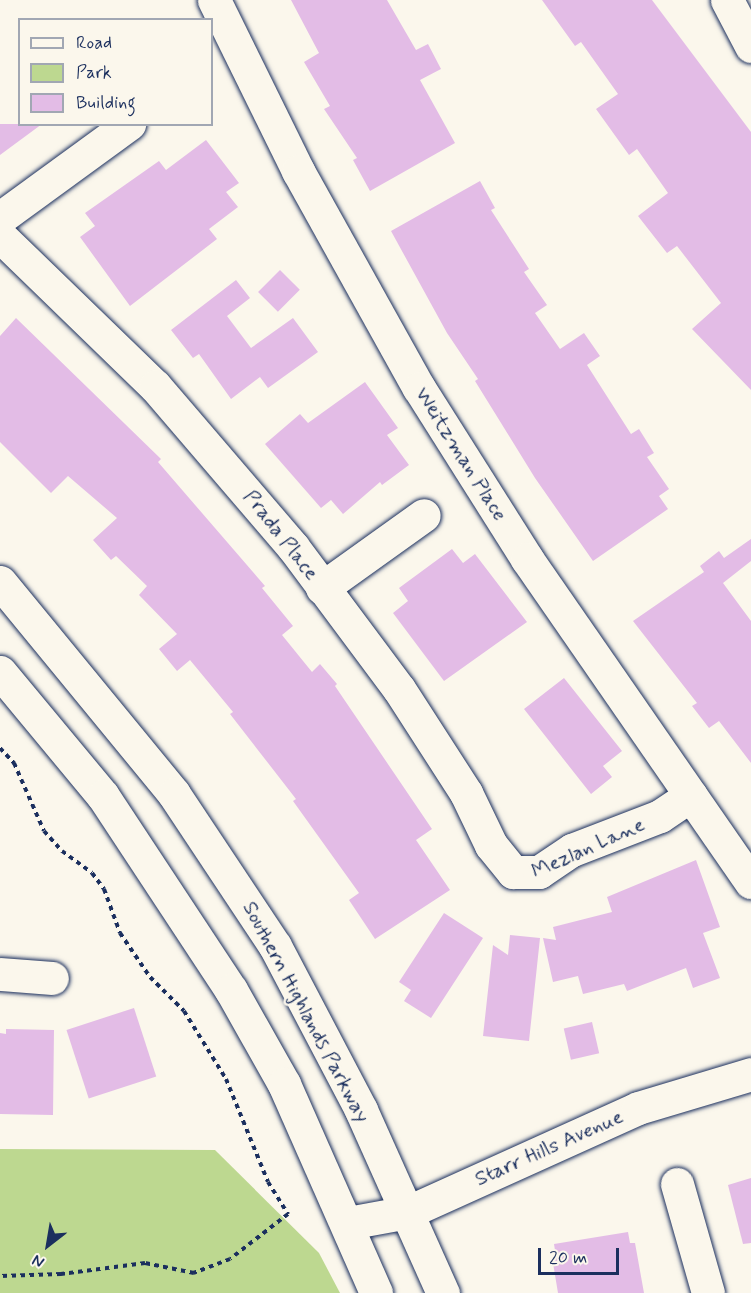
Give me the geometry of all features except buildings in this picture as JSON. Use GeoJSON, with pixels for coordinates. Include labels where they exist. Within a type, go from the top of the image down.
{"type":"FeatureCollection","features":[{"type":"Feature","properties":{"kind":"street","name":"Weitzman Place"},"geometry":{"type":"LineString","coordinates":[[214,0],[293,161],[419,388],[527,559],[751,882]]}},
{"type":"Feature","properties":{"kind":"street"},"geometry":{"type":"LineString","coordinates":[[727,0],[751,46]]}},
{"type":"Feature","properties":{"kind":"street"},"geometry":{"type":"LineString","coordinates":[[1,235],[127,126]]}},
{"type":"Feature","properties":{"kind":"street","name":"Prada Place"},"geometry":{"type":"LineString","coordinates":[[1,235],[155,386],[221,460],[399,689],[466,793],[491,845],[513,872]]}},
{"type":"Feature","properties":{"kind":"street"},"geometry":{"type":"LineString","coordinates":[[322,588],[424,516]]}},
{"type":"Feature","properties":{"kind":"street","name":"Southern Highlands Parkway"},"geometry":{"type":"LineString","coordinates":[[0,582],[101,701],[228,871],[317,1023],[408,1212],[443,1293]]}},
{"type":"Feature","properties":{"kind":"street"},"geometry":{"type":"LineString","coordinates":[[0,672],[103,796],[172,895],[284,1084],[348,1223],[376,1293]]}},
{"type":"Feature","properties":{"kind":"street","name":"Mezlan Lane"},"geometry":{"type":"LineString","coordinates":[[513,872],[539,872],[572,850],[660,816],[691,795]]}},
{"type":"Feature","properties":{"kind":"street"},"geometry":{"type":"LineString","coordinates":[[0,975],[52,978]]}},
{"type":"Feature","properties":{"kind":"street","name":"Starr Hills Avenue"},"geometry":{"type":"LineString","coordinates":[[348,1223],[408,1212],[638,1108],[751,1074]]}},
{"type":"Feature","properties":{"kind":"street"},"geometry":{"type":"LineString","coordinates":[[677,1184],[708,1293]]}},
{"type":"Feature","properties":{"kind":"path"},"geometry":{"type":"LineString","coordinates":[[0,748],[14,762],[44,831],[62,851],[92,873],[104,889],[120,933],[150,977],[184,1011],[238,1101],[268,1182],[288,1214],[230,1259],[194,1273],[145,1263],[61,1274],[0,1276]]}},
{"type":"Feature","properties":{"kind":"green space"},"geometry":{"type":"Polygon","coordinates":[[[0,1149],[215,1150],[319,1253],[340,1293],[0,1293],[0,1149]]]}}]}
